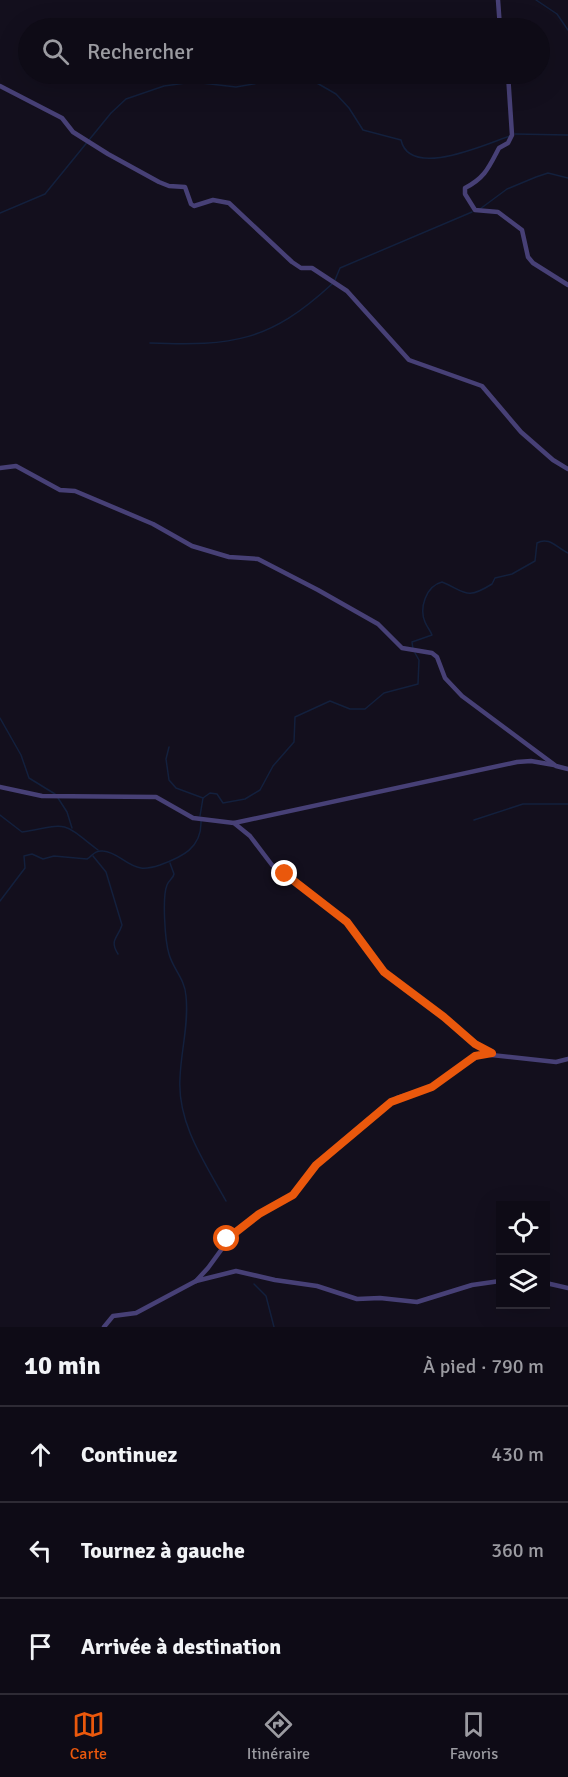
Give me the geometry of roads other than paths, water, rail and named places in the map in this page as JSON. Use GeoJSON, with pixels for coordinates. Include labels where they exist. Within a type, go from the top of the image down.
{"type":"FeatureCollection","features":[{"type":"Feature","properties":{"kind":"street"},"geometry":{"type":"LineString","coordinates":[[498,0],[499,18]]}},
{"type":"Feature","properties":{"kind":"street"},"geometry":{"type":"LineString","coordinates":[[509,84],[512,135],[508,143],[499,148],[488,171],[479,181],[465,188],[465,194],[475,210],[498,212],[522,230],[528,257],[568,285]]}},
{"type":"Feature","properties":{"kind":"street"},"geometry":{"type":"LineString","coordinates":[[0,86],[62,118],[73,132],[159,182],[185,187],[191,204],[195,206],[213,200],[229,203],[292,262],[301,268],[312,268],[347,291],[409,360],[482,386],[521,432],[553,460],[568,469]]}},
{"type":"Feature","properties":{"kind":"street"},"geometry":{"type":"LineString","coordinates":[[0,468],[15,466],[60,490],[75,491],[153,524],[192,546],[229,557],[258,559],[318,590],[378,624],[402,648],[432,653],[437,657],[445,678],[462,696],[556,766]]}},
{"type":"Feature","properties":{"kind":"street"},"geometry":{"type":"LineString","coordinates":[[0,787],[42,796],[156,797],[194,818],[234,823],[517,762],[531,761],[568,770]]}},
{"type":"Feature","properties":{"kind":"street"},"geometry":{"type":"LineString","coordinates":[[234,823],[250,836],[272,865],[347,922],[384,972],[468,1038],[492,1053]]}},
{"type":"Feature","properties":{"kind":"street"},"geometry":{"type":"LineString","coordinates":[[196,1281],[231,1235],[259,1214],[293,1195],[316,1165],[391,1102],[432,1087],[475,1056],[492,1053],[556,1062],[568,1059]]}},
{"type":"Feature","properties":{"kind":"street"},"geometry":{"type":"LineString","coordinates":[[104,1327],[113,1316],[136,1313],[196,1281],[236,1271],[317,1286],[357,1299],[380,1298],[417,1302],[472,1285],[496,1282]]}},
{"type":"Feature","properties":{"kind":"street"},"geometry":{"type":"LineString","coordinates":[[554,1285],[568,1283]]}},
{"type":"Feature","properties":{"kind":"street"},"geometry":{"type":"LineString","coordinates":[[550,1284],[568,1288]]}},
{"type":"Feature","properties":{"kind":"waterway"},"geometry":{"type":"LineString","coordinates":[[536,0],[557,14],[568,30]]}},
{"type":"Feature","properties":{"kind":"waterway"},"geometry":{"type":"LineString","coordinates":[[0,213],[45,194],[111,113],[126,99],[164,86],[178,84]]}},
{"type":"Feature","properties":{"kind":"waterway"},"geometry":{"type":"LineString","coordinates":[[210,84],[236,87],[253,84]]}},
{"type":"Feature","properties":{"kind":"waterway"},"geometry":{"type":"LineString","coordinates":[[319,84],[336,94],[349,108],[363,130],[401,140],[407,152],[419,157],[451,156],[510,136]]}},
{"type":"Feature","properties":{"kind":"waterway"},"geometry":{"type":"LineString","coordinates":[[515,134],[568,135]]}},
{"type":"Feature","properties":{"kind":"waterway"},"geometry":{"type":"LineString","coordinates":[[480,209],[507,189],[536,177],[548,173],[568,178]]}},
{"type":"Feature","properties":{"kind":"waterway"},"geometry":{"type":"LineString","coordinates":[[335,280],[340,268],[472,212]]}},
{"type":"Feature","properties":{"kind":"waterway"},"geometry":{"type":"LineString","coordinates":[[150,343],[205,343],[248,336],[269,329],[289,318],[332,284]]}},
{"type":"Feature","properties":{"kind":"waterway"},"geometry":{"type":"LineString","coordinates":[[413,649],[412,642],[432,635],[425,622],[423,610],[425,598],[436,584],[442,582],[466,593],[476,592],[492,584],[495,578],[512,574],[535,561],[537,543],[541,541],[549,542],[568,553]]}},
{"type":"Feature","properties":{"kind":"waterway"},"geometry":{"type":"LineString","coordinates":[[200,816],[203,798],[210,793],[217,794],[223,803],[245,799],[260,790],[273,766],[294,742],[295,717],[330,701],[350,709],[365,709],[384,693],[418,684],[419,660],[415,653]]}},
{"type":"Feature","properties":{"kind":"waterway"},"geometry":{"type":"LineString","coordinates":[[0,718],[21,755],[29,778],[55,794]]}},
{"type":"Feature","properties":{"kind":"waterway"},"geometry":{"type":"LineString","coordinates":[[169,747],[166,759],[169,780],[176,788],[203,798]]}},
{"type":"Feature","properties":{"kind":"waterway"},"geometry":{"type":"LineString","coordinates":[[58,798],[67,812],[72,828]]}},
{"type":"Feature","properties":{"kind":"waterway"},"geometry":{"type":"LineString","coordinates":[[474,820],[523,804],[568,804]]}},
{"type":"Feature","properties":{"kind":"waterway"},"geometry":{"type":"LineString","coordinates":[[0,815],[22,832],[57,826],[69,829],[98,850]]}},
{"type":"Feature","properties":{"kind":"waterway"},"geometry":{"type":"LineString","coordinates":[[0,901],[25,868],[24,856],[32,854],[43,859],[54,856],[87,859],[96,852],[103,851],[136,867],[151,868],[176,859],[189,850],[198,838],[201,821]]}},
{"type":"Feature","properties":{"kind":"waterway"},"geometry":{"type":"LineString","coordinates":[[93,856],[106,872],[122,925],[114,942],[118,954]]}},
{"type":"Feature","properties":{"kind":"waterway"},"geometry":{"type":"LineString","coordinates":[[170,863],[174,874],[165,891],[166,939],[171,959],[185,990],[187,1006],[180,1095],[194,1142],[226,1201]]}},
{"type":"Feature","properties":{"kind":"waterway"},"geometry":{"type":"LineString","coordinates":[[254,1284],[266,1296],[274,1327]]}}]}
